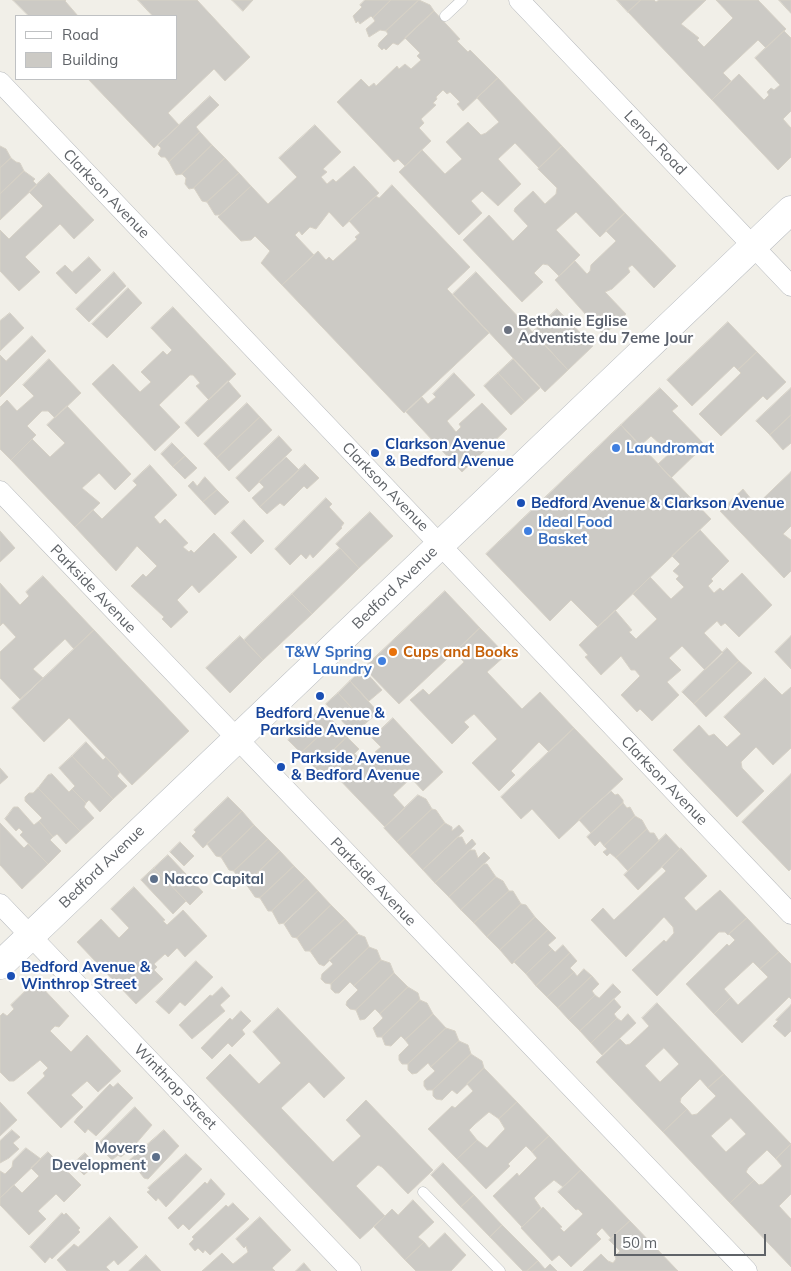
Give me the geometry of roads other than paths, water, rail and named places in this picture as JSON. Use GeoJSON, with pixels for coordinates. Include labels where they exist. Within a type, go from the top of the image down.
{"type":"FeatureCollection","features":[{"type":"Feature","properties":{"kind":"street","name":"Lenox Road"},"geometry":{"type":"LineString","coordinates":[[519,0],[791,286]]}},
{"type":"Feature","properties":{"kind":"street","name":"Clarkson Avenue"},"geometry":{"type":"LineString","coordinates":[[0,82],[791,914]]}},
{"type":"Feature","properties":{"kind":"street","name":"Bedford Avenue"},"geometry":{"type":"LineString","coordinates":[[0,965],[791,210]]}},
{"type":"Feature","properties":{"kind":"street","name":"Parkside Avenue"},"geometry":{"type":"LineString","coordinates":[[0,491],[748,1271]]}},
{"type":"Feature","properties":{"kind":"street","name":"Winthrop Street"},"geometry":{"type":"LineString","coordinates":[[0,904],[351,1271]]}},
{"type":"Feature","properties":{"kind":"lane"},"geometry":{"type":"LineString","coordinates":[[445,16],[462,0]]}},
{"type":"Feature","properties":{"kind":"lane"},"geometry":{"type":"LineString","coordinates":[[423,1192],[500,1271]]}},
{"type":"Feature","properties":{"kind":"place","name":"Bethanie Eglise Adventiste du 7eme Jour"},"geometry":{"type":"Point","coordinates":[508,330]}},
{"type":"Feature","properties":{"kind":"place","name":"Laundromat"},"geometry":{"type":"Point","coordinates":[616,448]}},
{"type":"Feature","properties":{"kind":"place","name":"Clarkson Avenue & Bedford Avenue"},"geometry":{"type":"Point","coordinates":[375,453]}},
{"type":"Feature","properties":{"kind":"place","name":"Bedford Avenue & Clarkson Avenue"},"geometry":{"type":"Point","coordinates":[521,503]}},
{"type":"Feature","properties":{"kind":"place","name":"Ideal Food Basket"},"geometry":{"type":"Point","coordinates":[528,531]}},
{"type":"Feature","properties":{"kind":"place","name":"Cups and Books"},"geometry":{"type":"Point","coordinates":[393,652]}},
{"type":"Feature","properties":{"kind":"place","name":"T&W Spring Laundry"},"geometry":{"type":"Point","coordinates":[382,661]}},
{"type":"Feature","properties":{"kind":"place","name":"Bedford Avenue & Parkside Avenue"},"geometry":{"type":"Point","coordinates":[320,696]}},
{"type":"Feature","properties":{"kind":"place","name":"Parkside Avenue & Bedford Avenue"},"geometry":{"type":"Point","coordinates":[281,767]}},
{"type":"Feature","properties":{"kind":"place","name":"Nacco Capital"},"geometry":{"type":"Point","coordinates":[154,879]}},
{"type":"Feature","properties":{"kind":"place","name":"Bedford Avenue & Winthrop Street"},"geometry":{"type":"Point","coordinates":[11,976]}},
{"type":"Feature","properties":{"kind":"place","name":"Movers Development"},"geometry":{"type":"Point","coordinates":[156,1157]}}]}
